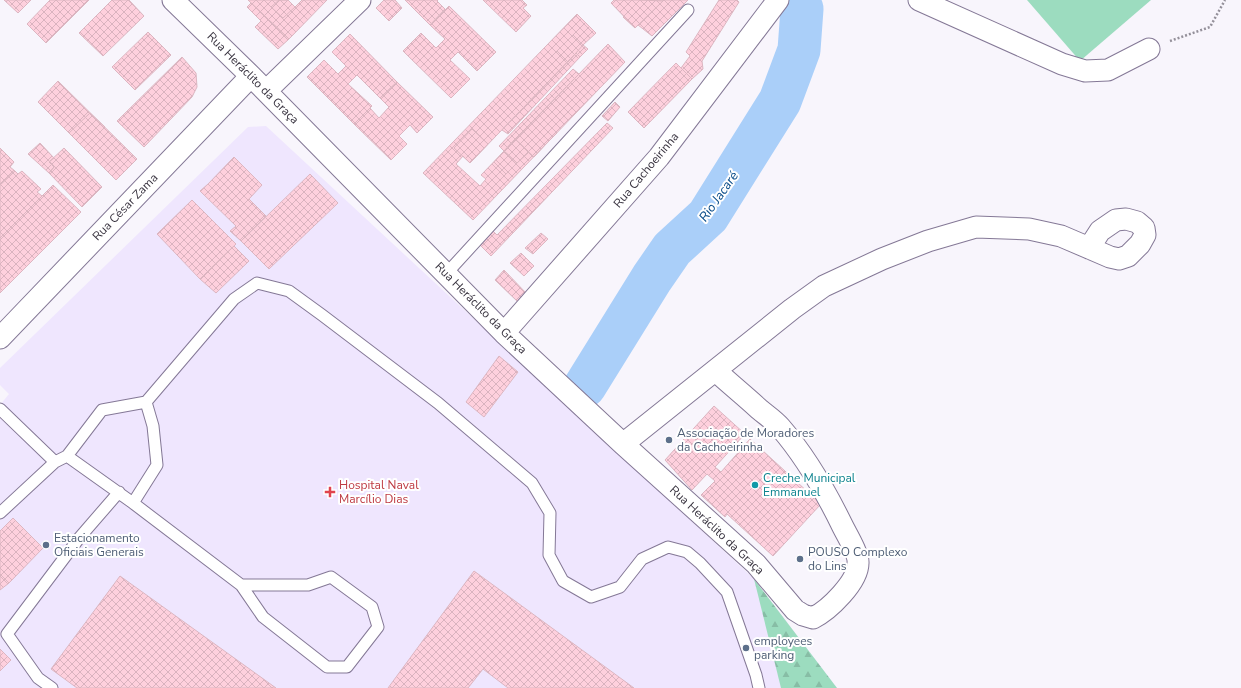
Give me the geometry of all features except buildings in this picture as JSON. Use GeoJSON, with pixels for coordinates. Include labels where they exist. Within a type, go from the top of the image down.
{"type":"FeatureCollection","features":[{"type":"Feature","properties":{"kind":"street"},"geometry":{"type":"LineString","coordinates":[[266,91],[360,0]]}},
{"type":"Feature","properties":{"kind":"street","name":"Rua Cachoeirinha"},"geometry":{"type":"LineString","coordinates":[[504,333],[659,157],[778,0]]}},
{"type":"Feature","properties":{"kind":"street"},"geometry":{"type":"LineString","coordinates":[[919,0],[1062,64],[1085,71],[1108,70],[1149,49]]}},
{"type":"Feature","properties":{"kind":"street","name":"Rua Heráclito da Graça"},"geometry":{"type":"LineString","coordinates":[[183,3],[251,76],[504,333],[623,444],[756,564],[795,610],[813,618],[820,614],[849,585],[857,572],[859,562],[828,498],[804,458],[779,426],[716,371]]}},
{"type":"Feature","properties":{"kind":"street","name":"Rua César Zama"},"geometry":{"type":"LineString","coordinates":[[0,338],[251,76]]}},
{"type":"Feature","properties":{"kind":"street"},"geometry":{"type":"LineString","coordinates":[[623,444],[792,309],[824,286],[882,259],[928,241],[976,228],[1036,231],[1061,236],[1089,248]]}},
{"type":"Feature","properties":{"kind":"lane"},"geometry":{"type":"LineString","coordinates":[[446,274],[688,10]]}},
{"type":"Feature","properties":{"kind":"lane"},"geometry":{"type":"LineString","coordinates":[[0,513],[55,462],[67,456],[102,410],[146,402],[234,299],[257,283],[289,291],[322,315],[438,403],[532,483],[550,513],[549,554],[563,581],[591,597],[620,588],[642,559],[668,548],[687,552],[700,563],[727,592],[756,675],[759,688]]}},
{"type":"Feature","properties":{"kind":"lane"},"geometry":{"type":"LineString","coordinates":[[133,503],[157,465],[154,426],[146,402]]}},
{"type":"Feature","properties":{"kind":"lane"},"geometry":{"type":"LineString","coordinates":[[0,409],[55,462]]}},
{"type":"Feature","properties":{"kind":"lane"},"geometry":{"type":"LineString","coordinates":[[67,456],[119,492],[241,585],[263,617],[327,667],[347,667],[378,627],[372,607],[331,577],[308,585],[241,585]]}},
{"type":"Feature","properties":{"kind":"lane"},"geometry":{"type":"LineString","coordinates":[[52,688],[38,678],[7,634],[80,537],[119,492]]}},
{"type":"Feature","properties":{"kind":"path"},"geometry":{"type":"LineString","coordinates":[[1149,49],[1210,27],[1225,0]]}},
{"type":"Feature","properties":{"kind":"shaded area","name":"Hospital Naval Marcílio Dias"},"geometry":{"type":"Polygon","coordinates":[[[266,126],[754,579],[837,688],[0,688],[0,405],[9,394],[0,385],[0,368],[248,127],[266,126]]]}},
{"type":"Feature","properties":{"kind":"green space"},"geometry":{"type":"Polygon","coordinates":[[[1027,0],[1151,0],[1080,61],[1027,0]]]}},
{"type":"Feature","properties":{"kind":"green space"},"geometry":{"type":"Polygon","coordinates":[[[754,579],[837,688],[781,688],[754,579]]]}},
{"type":"Feature","properties":{"kind":"waterway","name":"Rio Jacaré"},"geometry":{"type":"LineString","coordinates":[[585,386],[652,278],[672,249],[708,216],[780,101],[799,50],[802,9]]}},
{"type":"Feature","properties":{"kind":"place","name":"Associação de Moradores da Cachoeirinha"},"geometry":{"type":"Point","coordinates":[669,440]}},
{"type":"Feature","properties":{"kind":"place","name":"Creche Municipal Emmanuel"},"geometry":{"type":"Point","coordinates":[755,485]}},
{"type":"Feature","properties":{"kind":"place","name":"Hospital Naval Marcílio Dias"},"geometry":{"type":"Point","coordinates":[330,492]}},
{"type":"Feature","properties":{"kind":"place","name":"Estacionamento Oficiais Generais"},"geometry":{"type":"Point","coordinates":[46,545]}},
{"type":"Feature","properties":{"kind":"place","name":"POUSO Complexo do Lins"},"geometry":{"type":"Point","coordinates":[800,559]}},
{"type":"Feature","properties":{"kind":"place","name":"employees parking"},"geometry":{"type":"Point","coordinates":[746,648]}}]}
